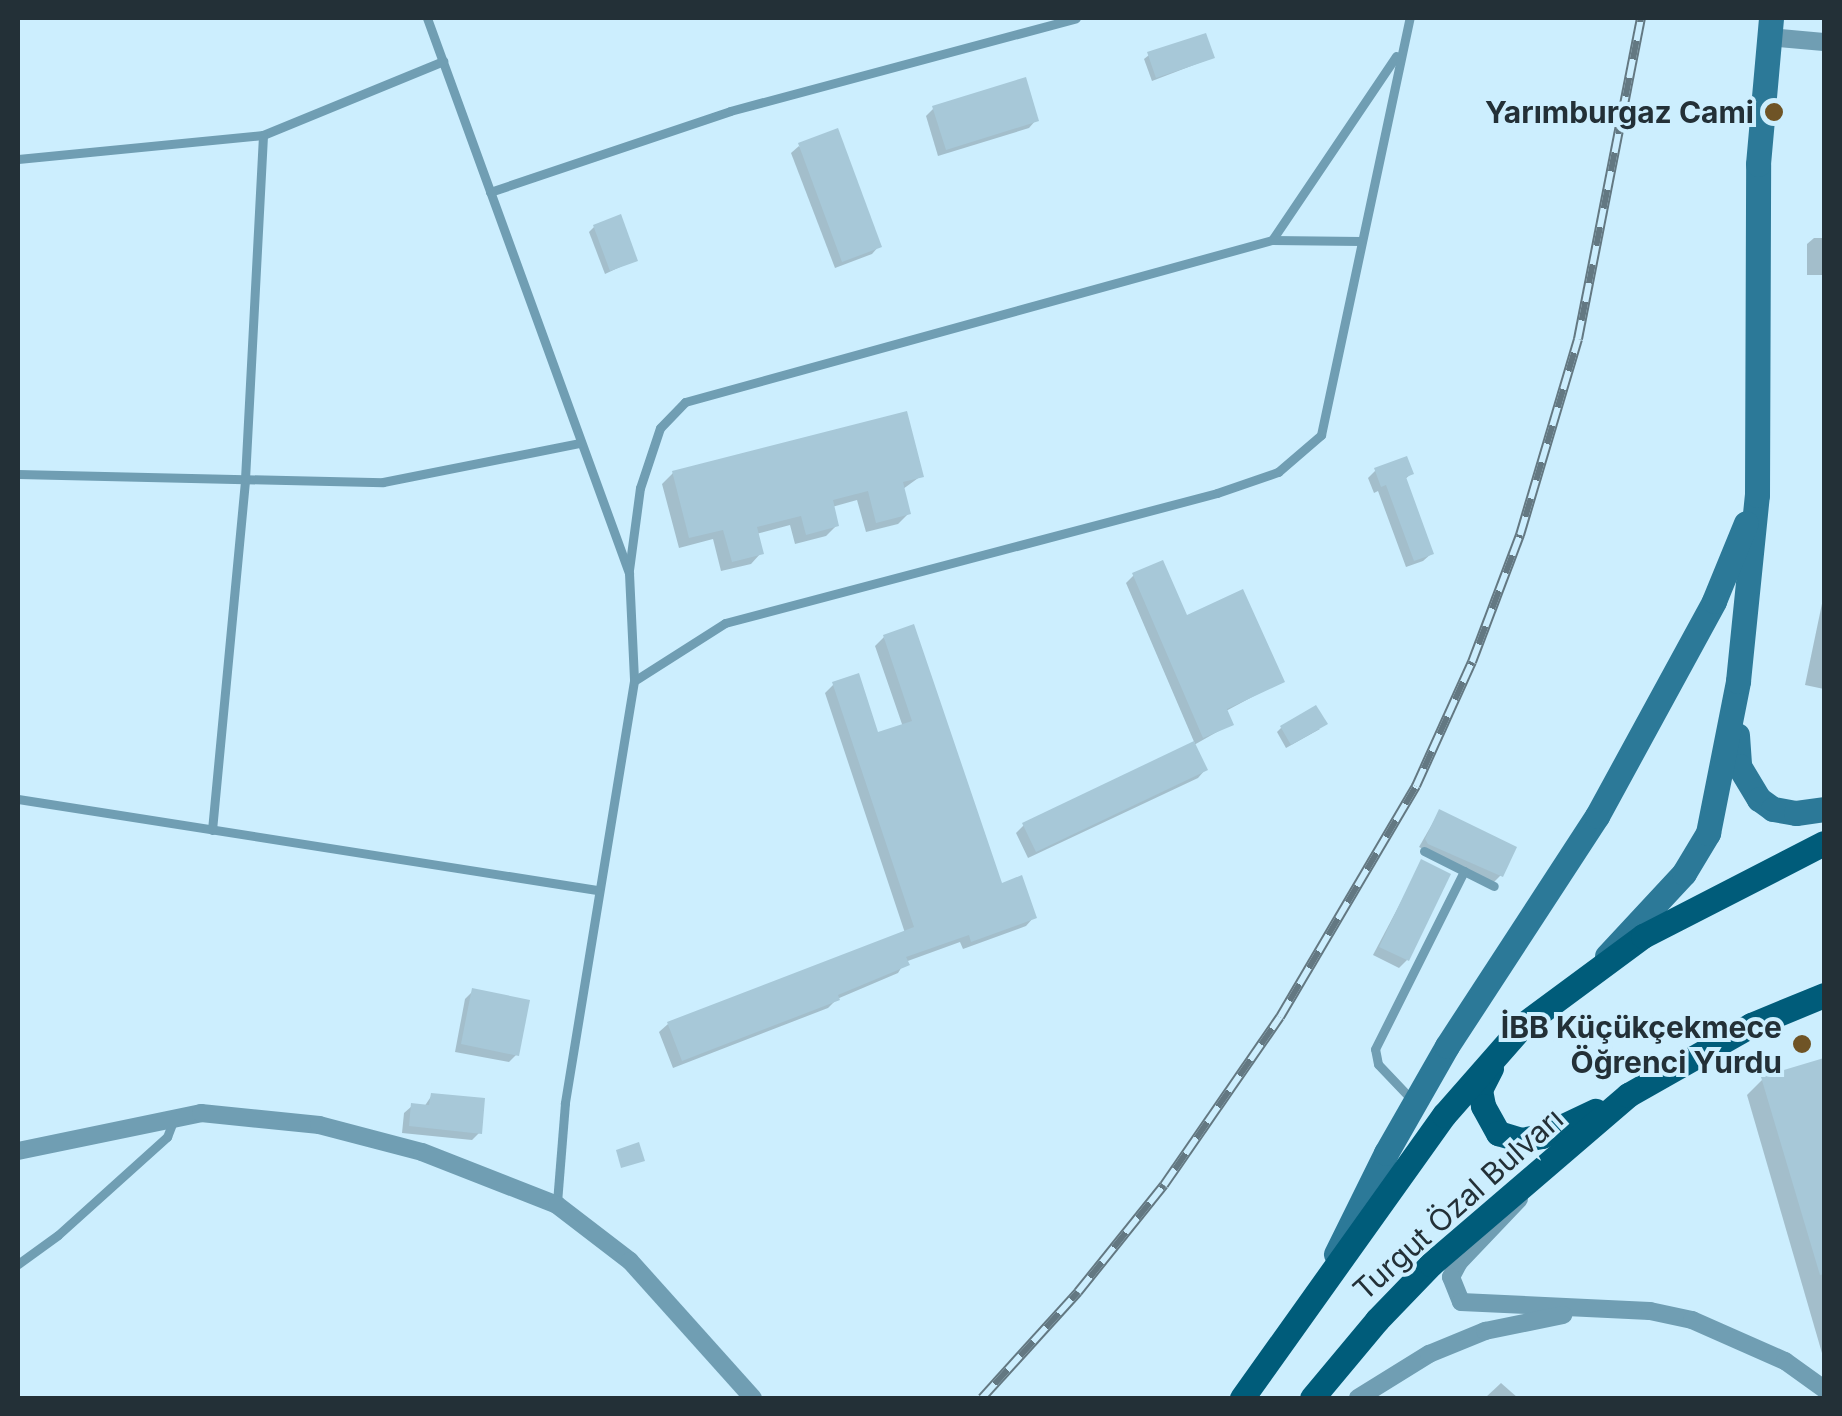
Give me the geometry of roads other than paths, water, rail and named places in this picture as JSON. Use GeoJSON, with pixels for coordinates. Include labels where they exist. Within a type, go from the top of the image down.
{"type":"FeatureCollection","features":[{"type":"Feature","properties":{"kind":"main road","name":"Turgut Özal Bulvarı"},"geometry":{"type":"LineString","coordinates":[[1242,1398],[1444,1114],[1524,1024],[1643,936],[1824,844]]}},
{"type":"Feature","properties":{"kind":"main road","name":"Turgut Özal Bulvarı"},"geometry":{"type":"LineString","coordinates":[[1312,1398],[1377,1320],[1431,1264],[1628,1096],[1751,1025],[1824,995]]}},
{"type":"Feature","properties":{"kind":"main road"},"geometry":{"type":"LineString","coordinates":[[1524,1024],[1480,1090],[1483,1106],[1498,1133],[1521,1140],[1542,1136],[1628,1096]]}},
{"type":"Feature","properties":{"kind":"street"},"geometry":{"type":"LineString","coordinates":[[1588,976],[1684,873],[1708,832],[1738,681],[1757,495],[1758,164],[1770,27],[1824,42]]}},
{"type":"Feature","properties":{"kind":"street"},"geometry":{"type":"LineString","coordinates":[[1322,1284],[1415,1104],[1597,816],[1714,601],[1757,495]]}},
{"type":"Feature","properties":{"kind":"street"},"geometry":{"type":"LineString","coordinates":[[1738,681],[1738,749],[1748,786],[1773,810],[1796,814],[1824,809]]}},
{"type":"Feature","properties":{"kind":"street"},"geometry":{"type":"LineString","coordinates":[[18,1150],[201,1114],[319,1125],[422,1152],[557,1206],[630,1261],[753,1398]]}},
{"type":"Feature","properties":{"kind":"street"},"geometry":{"type":"LineString","coordinates":[[1540,1170],[1497,1226],[1460,1262],[1452,1277],[1454,1292],[1461,1302],[1472,1306],[1650,1311],[1692,1320],[1785,1360],[1824,1389]]}},
{"type":"Feature","properties":{"kind":"street"},"geometry":{"type":"LineString","coordinates":[[1358,1398],[1429,1354],[1485,1331],[1594,1310]]}},
{"type":"Feature","properties":{"kind":"lane"},"geometry":{"type":"LineString","coordinates":[[428,18],[628,573]]}},
{"type":"Feature","properties":{"kind":"lane"},"geometry":{"type":"LineString","coordinates":[[490,192],[730,110],[1076,18]]}},
{"type":"Feature","properties":{"kind":"lane"},"geometry":{"type":"LineString","coordinates":[[634,681],[725,623],[1217,493],[1278,472],[1321,435],[1400,50],[1410,18]]}},
{"type":"Feature","properties":{"kind":"lane"},"geometry":{"type":"LineString","coordinates":[[1770,27],[1786,18]]}},
{"type":"Feature","properties":{"kind":"lane"},"geometry":{"type":"LineString","coordinates":[[1272,240],[1400,50]]}},
{"type":"Feature","properties":{"kind":"lane"},"geometry":{"type":"LineString","coordinates":[[18,159],[262,135],[443,61]]}},
{"type":"Feature","properties":{"kind":"lane"},"geometry":{"type":"LineString","coordinates":[[212,830],[245,479],[262,135]]}},
{"type":"Feature","properties":{"kind":"lane"},"geometry":{"type":"LineString","coordinates":[[557,1206],[566,1103],[597,890],[634,681],[628,573],[640,488],[660,428],[684,402],[1272,240],[1360,241]]}},
{"type":"Feature","properties":{"kind":"lane"},"geometry":{"type":"LineString","coordinates":[[18,474],[384,482],[580,443]]}},
{"type":"Feature","properties":{"kind":"lane"},"geometry":{"type":"LineString","coordinates":[[18,799],[597,890]]}},
{"type":"Feature","properties":{"kind":"lane"},"geometry":{"type":"LineString","coordinates":[[1424,851],[1494,886]]}},
{"type":"Feature","properties":{"kind":"lane"},"geometry":{"type":"LineString","coordinates":[[1415,1104],[1378,1064],[1375,1049],[1464,871]]}},
{"type":"Feature","properties":{"kind":"lane"},"geometry":{"type":"LineString","coordinates":[[18,1264],[58,1235],[168,1138],[173,1118]]}},
{"type":"Feature","properties":{"kind":"railway"},"geometry":{"type":"LineString","coordinates":[[982,1398],[1078,1292],[1164,1185],[1280,1017],[1416,786],[1472,662],[1520,535],[1578,339],[1641,18]]}},
{"type":"Feature","properties":{"kind":"place","name":"Yarımburgaz Cami"},"geometry":{"type":"Point","coordinates":[1774,112]}},
{"type":"Feature","properties":{"kind":"place","name":"İBB Küçükçekmece Öğrenci Yurdu"},"geometry":{"type":"Point","coordinates":[1802,1044]}}]}
